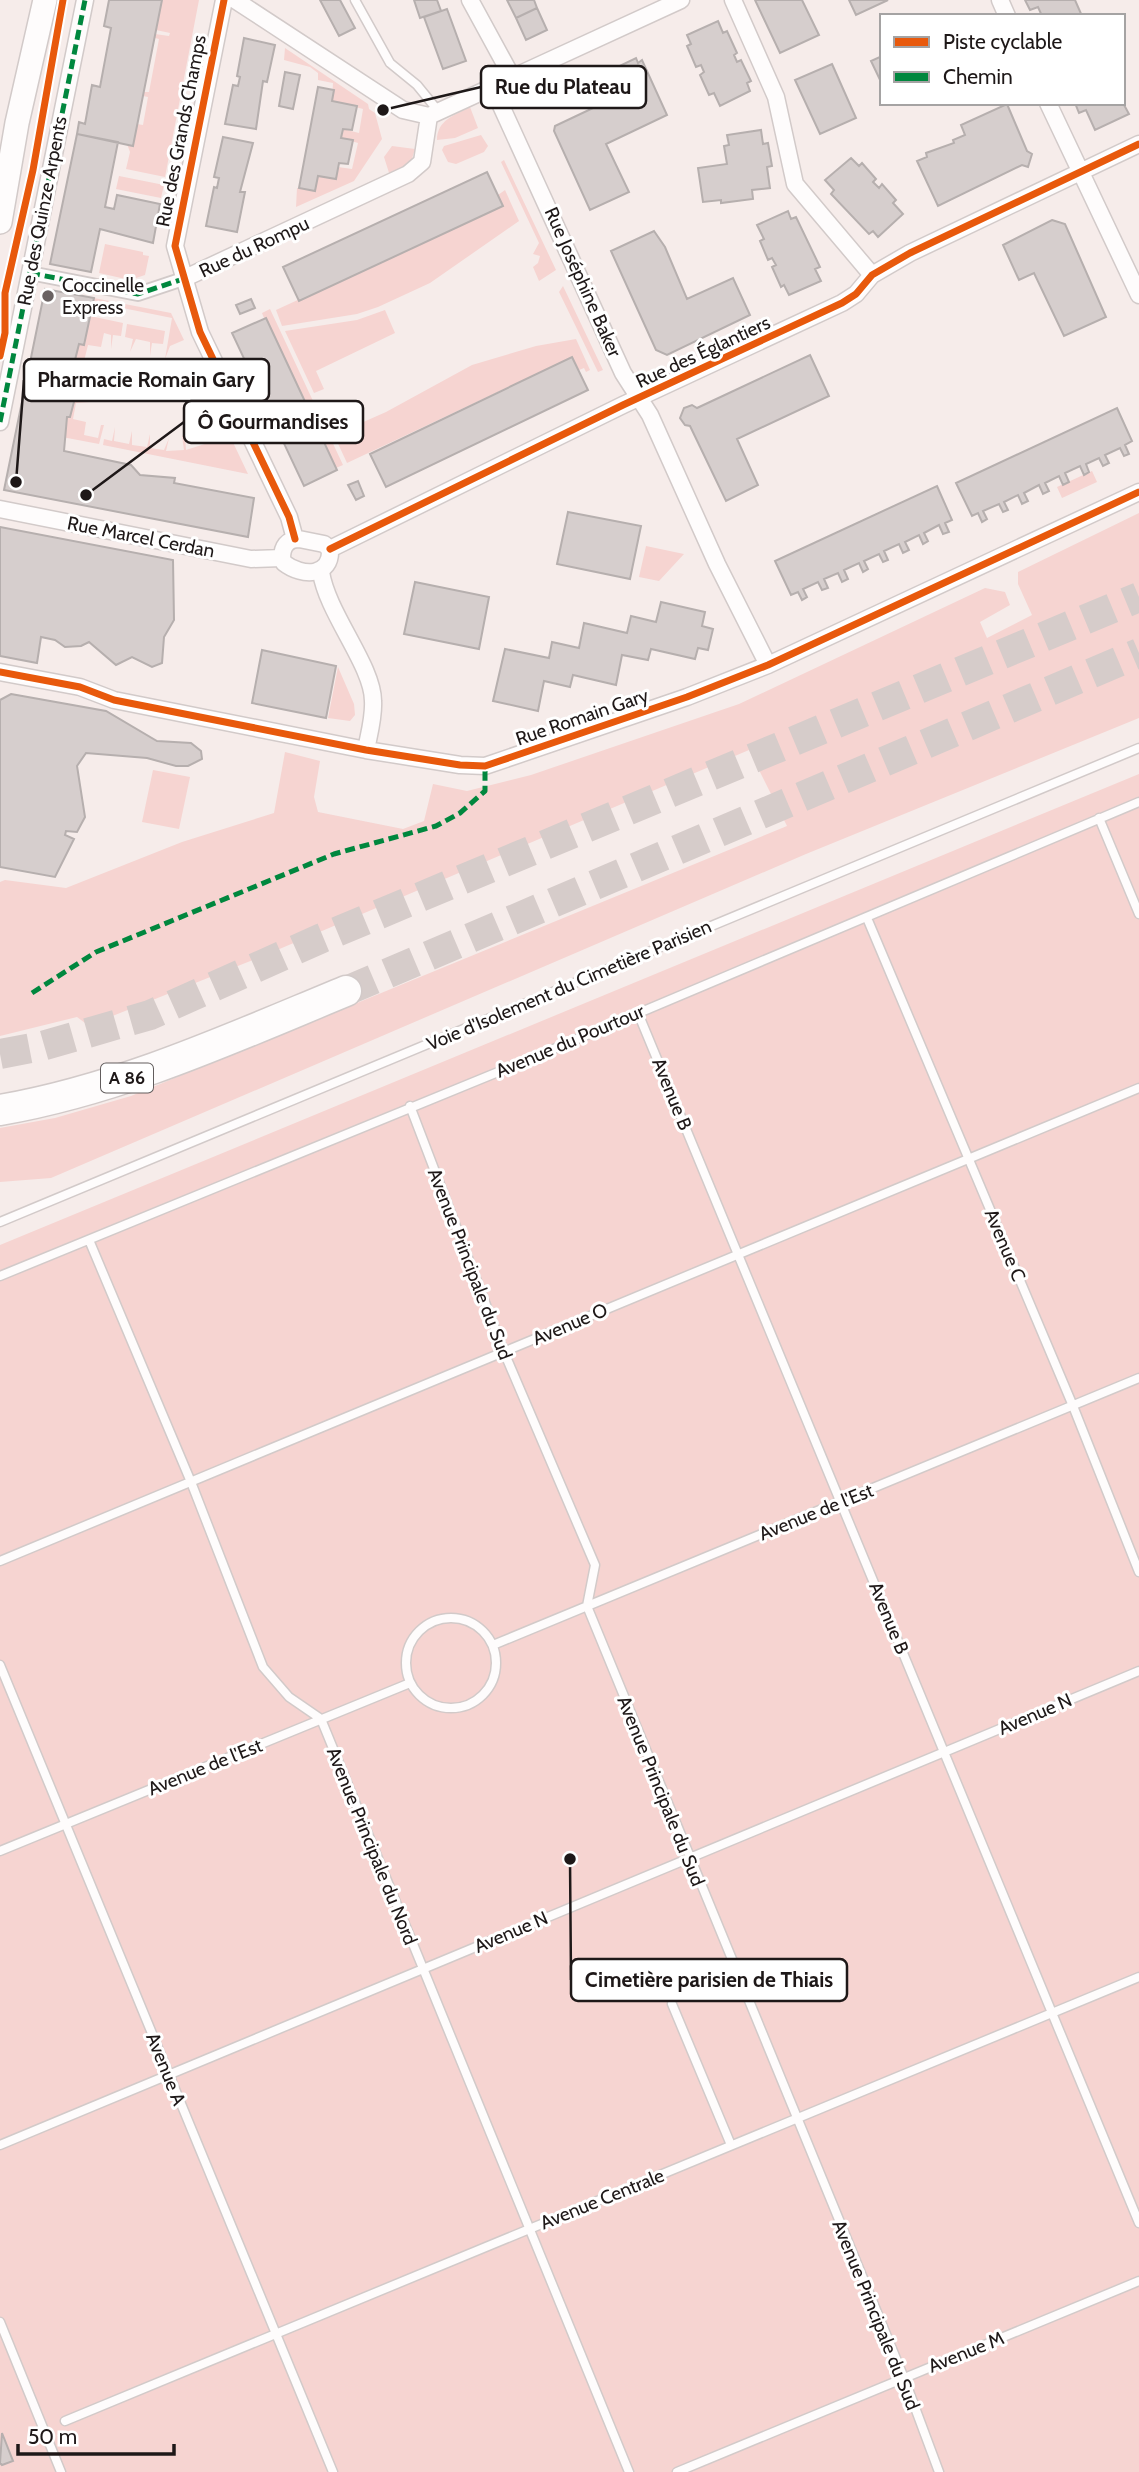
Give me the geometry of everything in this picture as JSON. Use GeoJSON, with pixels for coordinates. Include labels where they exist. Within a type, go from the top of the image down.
{"type":"FeatureCollection","features":[{"type":"Feature","properties":{"kind":"highway","name":"A 86"},"geometry":{"type":"LineString","coordinates":[[0,1110],[52,1101],[152,1071],[346,991]]}},
{"type":"Feature","properties":{"kind":"main road"},"geometry":{"type":"LineString","coordinates":[[0,222],[13,122],[44,0]]}},
{"type":"Feature","properties":{"kind":"street","name":"Rue des Quinze Arpents"},"geometry":{"type":"LineString","coordinates":[[0,422],[85,0]]}},
{"type":"Feature","properties":{"kind":"street","name":"Rue des Grands Champs"},"geometry":{"type":"LineString","coordinates":[[223,0],[175,240],[183,279],[200,332],[289,517],[295,538]]}},
{"type":"Feature","properties":{"kind":"street"},"geometry":{"type":"LineString","coordinates":[[235,0],[403,110],[434,114],[681,0]]}},
{"type":"Feature","properties":{"kind":"street"},"geometry":{"type":"LineString","coordinates":[[470,0],[512,77]]}},
{"type":"Feature","properties":{"kind":"street"},"geometry":{"type":"LineString","coordinates":[[733,0],[776,97],[795,184],[872,275]]}},
{"type":"Feature","properties":{"kind":"street","name":"Rue Joséphine Baker"},"geometry":{"type":"LineString","coordinates":[[492,86],[623,373],[641,399],[717,564],[768,665]]}},
{"type":"Feature","properties":{"kind":"street"},"geometry":{"type":"LineString","coordinates":[[1049,105],[1139,295]]}},
{"type":"Feature","properties":{"kind":"street","name":"Rue du Rompu"},"geometry":{"type":"LineString","coordinates":[[30,273],[138,294],[183,279],[408,174],[422,162],[434,114]]}},
{"type":"Feature","properties":{"kind":"street","name":"Rue des Églantiers"},"geometry":{"type":"LineString","coordinates":[[330,549],[842,303],[856,294],[872,275],[910,253],[1139,144]]}},
{"type":"Feature","properties":{"kind":"street","name":"Rue Romain Gary"},"geometry":{"type":"LineString","coordinates":[[0,672],[80,687],[114,700],[366,750],[460,765],[485,766],[687,697],[768,665],[1139,492]]}},
{"type":"Feature","properties":{"kind":"street","name":"Rue Marcel Cerdan"},"geometry":{"type":"LineString","coordinates":[[0,509],[251,559],[282,558]]}},
{"type":"Feature","properties":{"kind":"street"},"geometry":{"type":"LineString","coordinates":[[295,538],[324,544],[330,549],[328,565],[321,572],[293,569],[282,558],[287,543],[295,538]]}},
{"type":"Feature","properties":{"kind":"street"},"geometry":{"type":"LineString","coordinates":[[321,572],[326,596],[372,692],[373,710],[366,750]]}},
{"type":"Feature","properties":{"kind":"lane"},"geometry":{"type":"LineString","coordinates":[[355,0],[390,63],[418,85],[434,114]]}},
{"type":"Feature","properties":{"kind":"lane","name":"Voie d'Isolement du Cimetière Parisien"},"geometry":{"type":"LineString","coordinates":[[0,1222],[1139,748]]}},
{"type":"Feature","properties":{"kind":"lane","name":"Avenue du Pourtour"},"geometry":{"type":"LineString","coordinates":[[0,1276],[867,918],[1139,802]]}},
{"type":"Feature","properties":{"kind":"lane"},"geometry":{"type":"LineString","coordinates":[[1099,818],[1139,914]]}},
{"type":"Feature","properties":{"kind":"lane","name":"Avenue C"},"geometry":{"type":"LineString","coordinates":[[867,918],[1073,1406],[1139,1573]]}},
{"type":"Feature","properties":{"kind":"lane","name":"Avenue B"},"geometry":{"type":"LineString","coordinates":[[638,1013],[1139,2223]]}},
{"type":"Feature","properties":{"kind":"lane","name":"Avenue O"},"geometry":{"type":"LineString","coordinates":[[0,1561],[1139,1088]]}},
{"type":"Feature","properties":{"kind":"lane","name":"Avenue Principale du Sud"},"geometry":{"type":"LineString","coordinates":[[410,1106],[504,1352],[595,1564],[587,1606],[688,1859],[904,2378],[939,2472]]}},
{"type":"Feature","properties":{"kind":"lane"},"geometry":{"type":"LineString","coordinates":[[89,1240],[191,1482],[263,1667],[289,1697],[321,1719]]}},
{"type":"Feature","properties":{"kind":"lane","name":"Avenue de l'Est"},"geometry":{"type":"LineString","coordinates":[[493,1645],[1139,1378]]}},
{"type":"Feature","properties":{"kind":"lane"},"geometry":{"type":"LineString","coordinates":[[460,1619],[474,1624],[493,1645],[496,1660],[491,1682],[477,1700],[463,1707],[449,1709],[434,1705],[421,1697],[410,1683],[406,1656],[411,1641],[432,1622],[460,1619]]}},
{"type":"Feature","properties":{"kind":"lane","name":"Avenue A"},"geometry":{"type":"LineString","coordinates":[[0,1665],[333,2472]]}},
{"type":"Feature","properties":{"kind":"lane","name":"Avenue N"},"geometry":{"type":"LineString","coordinates":[[0,2145],[1139,1671]]}},
{"type":"Feature","properties":{"kind":"lane","name":"Avenue de l'Est"},"geometry":{"type":"LineString","coordinates":[[0,1850],[410,1683]]}},
{"type":"Feature","properties":{"kind":"lane","name":"Avenue Principale du Nord"},"geometry":{"type":"LineString","coordinates":[[321,1719],[629,2472]]}},
{"type":"Feature","properties":{"kind":"lane","name":"Avenue Centrale"},"geometry":{"type":"LineString","coordinates":[[65,2421],[1139,1977]]}},
{"type":"Feature","properties":{"kind":"lane"},"geometry":{"type":"LineString","coordinates":[[672,2004],[731,2145]]}},
{"type":"Feature","properties":{"kind":"lane","name":"Avenue M"},"geometry":{"type":"LineString","coordinates":[[677,2472],[1139,2281]]}},
{"type":"Feature","properties":{"kind":"lane"},"geometry":{"type":"LineString","coordinates":[[0,2322],[61,2472]]}},
{"type":"Feature","properties":{"kind":"shaded area"},"geometry":{"type":"Polygon","coordinates":[[[162,0],[199,0],[165,177],[126,169],[130,152],[127,144],[137,124],[143,125],[148,97],[143,96],[144,92],[149,92],[159,39],[155,38],[155,34],[169,36],[170,33],[156,30],[162,0]]]}},
{"type":"Feature","properties":{"kind":"shaded area"},"geometry":{"type":"Polygon","coordinates":[[[285,48],[368,104],[369,109],[375,113],[382,139],[354,181],[296,207],[297,188],[315,191],[318,176],[338,167],[352,169],[358,143],[341,138],[343,129],[359,133],[363,109],[332,101],[333,83],[318,80],[318,73],[310,67],[284,60],[285,48]]]}},
{"type":"Feature","properties":{"kind":"shaded area"},"geometry":{"type":"Polygon","coordinates":[[[470,107],[478,128],[455,138],[437,140],[443,123],[470,107]]]}},
{"type":"Feature","properties":{"kind":"shaded area"},"geometry":{"type":"Polygon","coordinates":[[[481,135],[488,146],[484,152],[456,164],[448,162],[442,150],[444,146],[481,135]]]}},
{"type":"Feature","properties":{"kind":"shaded area"},"geometry":{"type":"Polygon","coordinates":[[[392,146],[415,149],[411,162],[390,176],[384,157],[392,146]]]}},
{"type":"Feature","properties":{"kind":"shaded area"},"geometry":{"type":"Polygon","coordinates":[[[504,160],[556,270],[539,281],[533,267],[540,256],[533,254],[539,243],[501,162],[504,160]]]}},
{"type":"Feature","properties":{"kind":"shaded area"},"geometry":{"type":"Polygon","coordinates":[[[119,176],[164,185],[161,198],[116,189],[119,176]]]}},
{"type":"Feature","properties":{"kind":"shaded area"},"geometry":{"type":"Polygon","coordinates":[[[505,190],[519,221],[430,283],[357,314],[282,326],[276,310],[502,206],[498,195],[505,190]]]}},
{"type":"Feature","properties":{"kind":"shaded area"},"geometry":{"type":"Polygon","coordinates":[[[105,244],[143,252],[143,255],[149,256],[145,275],[130,280],[99,273],[105,244]]]}},
{"type":"Feature","properties":{"kind":"shaded area"},"geometry":{"type":"Polygon","coordinates":[[[563,286],[603,370],[598,372],[559,292],[563,286]]]}},
{"type":"Feature","properties":{"kind":"shaded area"},"geometry":{"type":"Polygon","coordinates":[[[94,298],[171,313],[184,340],[170,346],[165,359],[172,318],[93,302],[94,298]]]}},
{"type":"Feature","properties":{"kind":"shaded area"},"geometry":{"type":"Polygon","coordinates":[[[270,309],[343,465],[336,468],[264,318],[262,313],[270,309]]]}},
{"type":"Feature","properties":{"kind":"shaded area"},"geometry":{"type":"Polygon","coordinates":[[[385,310],[395,333],[316,371],[324,389],[314,393],[285,331],[357,320],[385,310]]]}},
{"type":"Feature","properties":{"kind":"shaded area"},"geometry":{"type":"Polygon","coordinates":[[[90,316],[123,323],[121,336],[113,335],[111,349],[111,335],[104,333],[101,347],[88,345],[84,361],[98,366],[84,364],[80,380],[94,383],[93,386],[74,384],[81,361],[75,360],[79,344],[85,344],[90,316]]]}},
{"type":"Feature","properties":{"kind":"shaded area"},"geometry":{"type":"Polygon","coordinates":[[[127,324],[165,331],[163,344],[152,343],[150,356],[150,342],[136,339],[130,352],[133,339],[125,337],[127,324]]]}},
{"type":"Feature","properties":{"kind":"shaded area"},"geometry":{"type":"Polygon","coordinates":[[[576,339],[590,370],[579,370],[572,357],[347,463],[334,435],[386,412],[472,365],[536,346],[576,339]]]}},
{"type":"Feature","properties":{"kind":"shaded area"},"geometry":{"type":"Polygon","coordinates":[[[74,387],[80,388],[77,400],[90,402],[76,403],[73,419],[86,422],[84,435],[98,438],[101,425],[104,425],[99,444],[62,437],[67,417],[70,417],[74,387]]]}},
{"type":"Feature","properties":{"kind":"shaded area"},"geometry":{"type":"Polygon","coordinates":[[[115,427],[114,441],[129,444],[132,431],[132,445],[147,447],[150,434],[150,448],[164,450],[169,438],[166,451],[184,450],[182,436],[185,436],[186,450],[211,442],[207,428],[213,441],[229,434],[248,474],[103,445],[104,439],[112,441],[115,427]]]}},
{"type":"Feature","properties":{"kind":"shaded area"},"geometry":{"type":"Polygon","coordinates":[[[1092,471],[1097,482],[1062,498],[1057,487],[1092,471]]]}},
{"type":"Feature","properties":{"kind":"shaded area"},"geometry":{"type":"Polygon","coordinates":[[[1139,513],[1139,718],[806,854],[51,1178],[0,1182],[0,1128],[55,1118],[131,1096],[787,826],[749,750],[263,956],[100,1021],[85,1023],[77,1017],[0,1036],[0,882],[5,880],[66,888],[182,842],[274,813],[285,752],[320,761],[314,797],[318,812],[403,829],[424,821],[433,784],[467,791],[531,775],[739,704],[985,588],[1005,592],[1010,605],[980,622],[987,638],[1032,615],[1018,584],[1018,572],[1139,513]]]}},
{"type":"Feature","properties":{"kind":"shaded area"},"geometry":{"type":"Polygon","coordinates":[[[646,546],[684,554],[659,581],[639,577],[646,546]]]}},
{"type":"Feature","properties":{"kind":"shaded area"},"geometry":{"type":"Polygon","coordinates":[[[338,667],[354,704],[355,715],[350,721],[328,718],[338,667]]]}},
{"type":"Feature","properties":{"kind":"shaded area"},"geometry":{"type":"Polygon","coordinates":[[[153,770],[190,777],[179,829],[142,822],[153,770]]]}},
{"type":"Feature","properties":{"kind":"shaded area"},"geometry":{"type":"Polygon","coordinates":[[[1139,774],[1139,2472],[0,2472],[0,1245],[1139,774]]]}},
{"type":"Feature","properties":{"kind":"building"},"geometry":{"type":"Polygon","coordinates":[[[109,0],[162,0],[133,146],[77,134],[79,122],[85,124],[92,85],[100,87],[111,28],[104,26],[109,0]]]}},
{"type":"Feature","properties":{"kind":"building"},"geometry":{"type":"Polygon","coordinates":[[[320,0],[340,0],[355,28],[339,36],[320,0]]]}},
{"type":"Feature","properties":{"kind":"building"},"geometry":{"type":"Polygon","coordinates":[[[414,0],[437,0],[441,11],[420,18],[414,0]]]}},
{"type":"Feature","properties":{"kind":"building"},"geometry":{"type":"Polygon","coordinates":[[[507,0],[534,0],[537,8],[516,18],[507,0]]]}},
{"type":"Feature","properties":{"kind":"building"},"geometry":{"type":"Polygon","coordinates":[[[755,0],[802,0],[819,35],[780,53],[755,0]]]}},
{"type":"Feature","properties":{"kind":"building"},"geometry":{"type":"Polygon","coordinates":[[[849,0],[888,0],[856,15],[849,0]]]}},
{"type":"Feature","properties":{"kind":"building"},"geometry":{"type":"Polygon","coordinates":[[[1025,0],[1075,0],[1081,14],[1041,14],[1038,7],[1030,10],[1025,0]]]}},
{"type":"Feature","properties":{"kind":"building"},"geometry":{"type":"Polygon","coordinates":[[[537,8],[547,30],[526,40],[516,18],[537,8]]]}},
{"type":"Feature","properties":{"kind":"building"},"geometry":{"type":"Polygon","coordinates":[[[447,9],[466,61],[443,69],[424,17],[447,9]]]}},
{"type":"Feature","properties":{"kind":"building"},"geometry":{"type":"Polygon","coordinates":[[[718,21],[723,33],[727,31],[737,53],[734,55],[737,62],[741,60],[751,81],[747,83],[750,91],[720,106],[714,93],[709,95],[700,75],[704,72],[701,65],[696,67],[687,46],[691,44],[687,35],[718,21]]]}},
{"type":"Feature","properties":{"kind":"building"},"geometry":{"type":"Polygon","coordinates":[[[244,38],[275,45],[267,82],[263,81],[256,129],[225,124],[233,85],[238,86],[240,77],[237,76],[244,38]]]}},
{"type":"Feature","properties":{"kind":"building"},"geometry":{"type":"Polygon","coordinates":[[[880,57],[880,80],[871,61],[880,57]]]}},
{"type":"Feature","properties":{"kind":"building"},"geometry":{"type":"Polygon","coordinates":[[[636,58],[638,63],[642,60],[667,115],[606,144],[629,192],[590,210],[554,131],[555,126],[610,100],[600,80],[605,78],[603,74],[636,58]]]}},
{"type":"Feature","properties":{"kind":"building"},"geometry":{"type":"Polygon","coordinates":[[[832,64],[856,118],[820,134],[795,80],[832,64]]]}},
{"type":"Feature","properties":{"kind":"building"},"geometry":{"type":"Polygon","coordinates":[[[285,72],[300,75],[293,109],[279,106],[285,72]]]}},
{"type":"Feature","properties":{"kind":"building"},"geometry":{"type":"Polygon","coordinates":[[[318,87],[334,90],[332,101],[357,106],[352,130],[343,129],[341,138],[353,140],[348,164],[339,163],[336,179],[318,176],[315,191],[299,188],[318,87]]]}},
{"type":"Feature","properties":{"kind":"building"},"geometry":{"type":"Polygon","coordinates":[[[1007,105],[1027,151],[1032,154],[1028,167],[1022,165],[938,206],[917,161],[927,157],[926,153],[954,143],[953,140],[965,135],[961,125],[1007,105]]]}},
{"type":"Feature","properties":{"kind":"building"},"geometry":{"type":"Polygon","coordinates":[[[1076,105],[1124,105],[1129,114],[1095,130],[1086,110],[1079,113],[1076,105]]]}},
{"type":"Feature","properties":{"kind":"building"},"geometry":{"type":"Polygon","coordinates":[[[761,130],[763,144],[768,143],[772,166],[767,167],[770,188],[752,190],[753,199],[703,202],[698,168],[727,164],[724,146],[729,145],[727,135],[761,130]]]}},
{"type":"Feature","properties":{"kind":"building"},"geometry":{"type":"Polygon","coordinates":[[[77,134],[118,142],[105,207],[114,209],[117,195],[160,204],[153,243],[100,229],[91,272],[50,264],[77,134]]]}},
{"type":"Feature","properties":{"kind":"building"},"geometry":{"type":"Polygon","coordinates":[[[223,137],[253,143],[240,192],[245,192],[237,232],[206,226],[214,187],[217,188],[219,178],[214,177],[223,137]]]}},
{"type":"Feature","properties":{"kind":"building"},"geometry":{"type":"Polygon","coordinates":[[[851,158],[859,166],[862,163],[876,179],[873,182],[879,188],[882,184],[896,200],[893,203],[903,214],[878,237],[873,231],[869,234],[831,194],[834,190],[825,180],[851,158]]]}},
{"type":"Feature","properties":{"kind":"building"},"geometry":{"type":"Polygon","coordinates":[[[487,172],[503,206],[299,301],[283,267],[487,172]]]}},
{"type":"Feature","properties":{"kind":"building"},"geometry":{"type":"Polygon","coordinates":[[[788,211],[791,219],[796,217],[820,267],[815,269],[821,281],[789,295],[784,285],[781,287],[772,267],[776,265],[772,258],[768,260],[760,241],[764,239],[757,225],[788,211]]]}},
{"type":"Feature","properties":{"kind":"building"},"geometry":{"type":"Polygon","coordinates":[[[1052,220],[1065,224],[1106,317],[1064,336],[1034,273],[1019,280],[1003,245],[1052,220]]]}},
{"type":"Feature","properties":{"kind":"building"},"geometry":{"type":"Polygon","coordinates":[[[654,231],[665,247],[687,299],[733,278],[750,315],[667,355],[656,350],[611,251],[654,231]]]}},
{"type":"Feature","properties":{"kind":"building"},"geometry":{"type":"Polygon","coordinates":[[[45,289],[94,298],[84,345],[79,344],[75,360],[81,361],[70,397],[75,398],[70,417],[67,417],[64,451],[131,465],[140,475],[175,478],[174,483],[254,498],[248,537],[4,490],[45,289]]]}},
{"type":"Feature","properties":{"kind":"building"},"geometry":{"type":"Polygon","coordinates":[[[251,299],[255,308],[240,314],[236,305],[251,299]]]}},
{"type":"Feature","properties":{"kind":"building"},"geometry":{"type":"Polygon","coordinates":[[[266,318],[337,470],[304,486],[232,333],[266,318]]]}},
{"type":"Feature","properties":{"kind":"building"},"geometry":{"type":"Polygon","coordinates":[[[810,355],[829,396],[737,439],[758,485],[726,501],[690,426],[685,425],[680,418],[684,408],[692,405],[697,408],[810,355]]]}},
{"type":"Feature","properties":{"kind":"building"},"geometry":{"type":"Polygon","coordinates":[[[572,357],[588,390],[386,487],[370,454],[572,357]]]}},
{"type":"Feature","properties":{"kind":"building"},"geometry":{"type":"Polygon","coordinates":[[[1117,408],[1132,441],[1125,445],[1129,454],[1124,456],[1120,448],[1105,455],[1109,463],[1103,466],[1099,458],[1086,464],[1089,472],[1084,475],[1080,466],[1065,473],[1069,482],[1063,485],[1059,476],[1045,483],[1049,491],[1043,494],[1039,485],[1024,493],[1028,501],[1022,504],[1018,495],[1004,502],[1008,510],[1003,512],[999,504],[983,511],[987,519],[982,522],[978,513],[972,516],[956,483],[1117,408]]]}},
{"type":"Feature","properties":{"kind":"building"},"geometry":{"type":"Polygon","coordinates":[[[358,481],[364,496],[356,500],[348,485],[358,481]]]}},
{"type":"Feature","properties":{"kind":"building"},"geometry":{"type":"Polygon","coordinates":[[[937,486],[952,520],[945,523],[949,532],[943,534],[939,525],[924,533],[928,541],[923,544],[919,535],[905,542],[909,550],[903,553],[899,544],[884,551],[888,560],[883,562],[879,554],[864,561],[868,569],[863,572],[859,563],[844,570],[848,579],[842,582],[838,573],[824,579],[828,588],[822,590],[818,582],[803,589],[807,597],[802,600],[798,592],[791,595],[775,561],[937,486]]]}},
{"type":"Feature","properties":{"kind":"building"},"geometry":{"type":"Polygon","coordinates":[[[568,512],[641,526],[630,579],[557,564],[568,512]]]}},
{"type":"Feature","properties":{"kind":"building"},"geometry":{"type":"Polygon","coordinates":[[[0,527],[173,560],[174,620],[164,637],[162,663],[152,667],[132,657],[116,665],[89,642],[81,646],[65,647],[55,640],[41,637],[37,663],[0,656],[0,527]]]}},
{"type":"Feature","properties":{"kind":"building"},"geometry":{"type":"Polygon","coordinates":[[[415,582],[489,597],[479,649],[404,634],[415,582]]]}},
{"type":"Feature","properties":{"kind":"building"},"geometry":{"type":"Polygon","coordinates":[[[661,602],[705,612],[702,626],[713,629],[708,650],[698,648],[695,659],[651,649],[648,660],[622,655],[616,685],[573,675],[570,687],[544,681],[538,711],[493,701],[505,649],[549,658],[552,642],[579,648],[584,623],[627,633],[631,616],[656,622],[661,602]]]}},
{"type":"Feature","properties":{"kind":"building"},"geometry":{"type":"Polygon","coordinates":[[[262,650],[336,666],[326,718],[252,703],[262,650]]]}},
{"type":"Feature","properties":{"kind":"building"},"geometry":{"type":"Polygon","coordinates":[[[11,694],[106,711],[157,741],[191,743],[201,751],[202,759],[188,766],[176,766],[147,758],[86,753],[77,766],[85,817],[77,832],[66,831],[65,835],[74,839],[55,877],[0,867],[0,700],[11,694]]]}},
{"type":"Feature","properties":{"kind":"building"},"geometry":{"type":"Polygon","coordinates":[[[2,2433],[13,2461],[2,2465],[0,2463],[2,2433]]]}},
{"type":"Feature","properties":{"kind":"tunnel"},"geometry":{"type":"LineString","coordinates":[[0,1054],[42,1046],[150,1015],[322,938],[1139,597]]}},
{"type":"Feature","properties":{"kind":"tunnel"},"geometry":{"type":"LineString","coordinates":[[346,991],[1139,653]]}},
{"type":"Feature","properties":{"kind":"marked path"},"geometry":{"type":"LineString","coordinates":[[0,422],[85,0]]}},
{"type":"Feature","properties":{"kind":"marked path"},"geometry":{"type":"LineString","coordinates":[[30,273],[138,294],[183,279]]}},
{"type":"Feature","properties":{"kind":"marked path"},"geometry":{"type":"LineString","coordinates":[[32,993],[96,952],[334,854],[436,826],[460,813],[485,791],[485,766]]}},
{"type":"Feature","properties":{"kind":"cycle path"},"geometry":{"type":"LineString","coordinates":[[0,356],[5,333],[5,293],[33,170],[63,0]]}},
{"type":"Feature","properties":{"kind":"cycle path"},"geometry":{"type":"LineString","coordinates":[[224,0],[175,246],[200,332],[289,517],[295,539]]}},
{"type":"Feature","properties":{"kind":"cycle path"},"geometry":{"type":"LineString","coordinates":[[330,549],[623,405],[842,303],[856,294],[872,275],[910,253],[1139,144]]}},
{"type":"Feature","properties":{"kind":"cycle path"},"geometry":{"type":"LineString","coordinates":[[0,672],[80,687],[114,700],[366,750],[460,765],[485,766],[687,697],[768,665],[1139,492]]}},
{"type":"Feature","properties":{"kind":"place","name":"Rue du Plateau"},"geometry":{"type":"Point","coordinates":[383,110]}},
{"type":"Feature","properties":{"kind":"place","name":"Coccinelle Express"},"geometry":{"type":"Point","coordinates":[48,296]}},
{"type":"Feature","properties":{"kind":"place","name":"Pharmacie Romain Gary"},"geometry":{"type":"Point","coordinates":[16,482]}},
{"type":"Feature","properties":{"kind":"place","name":"Ô Gourmandises"},"geometry":{"type":"Point","coordinates":[86,495]}},
{"type":"Feature","properties":{"kind":"place","name":"Cimetière parisien de Thiais"},"geometry":{"type":"Point","coordinates":[570,1859]}}]}
